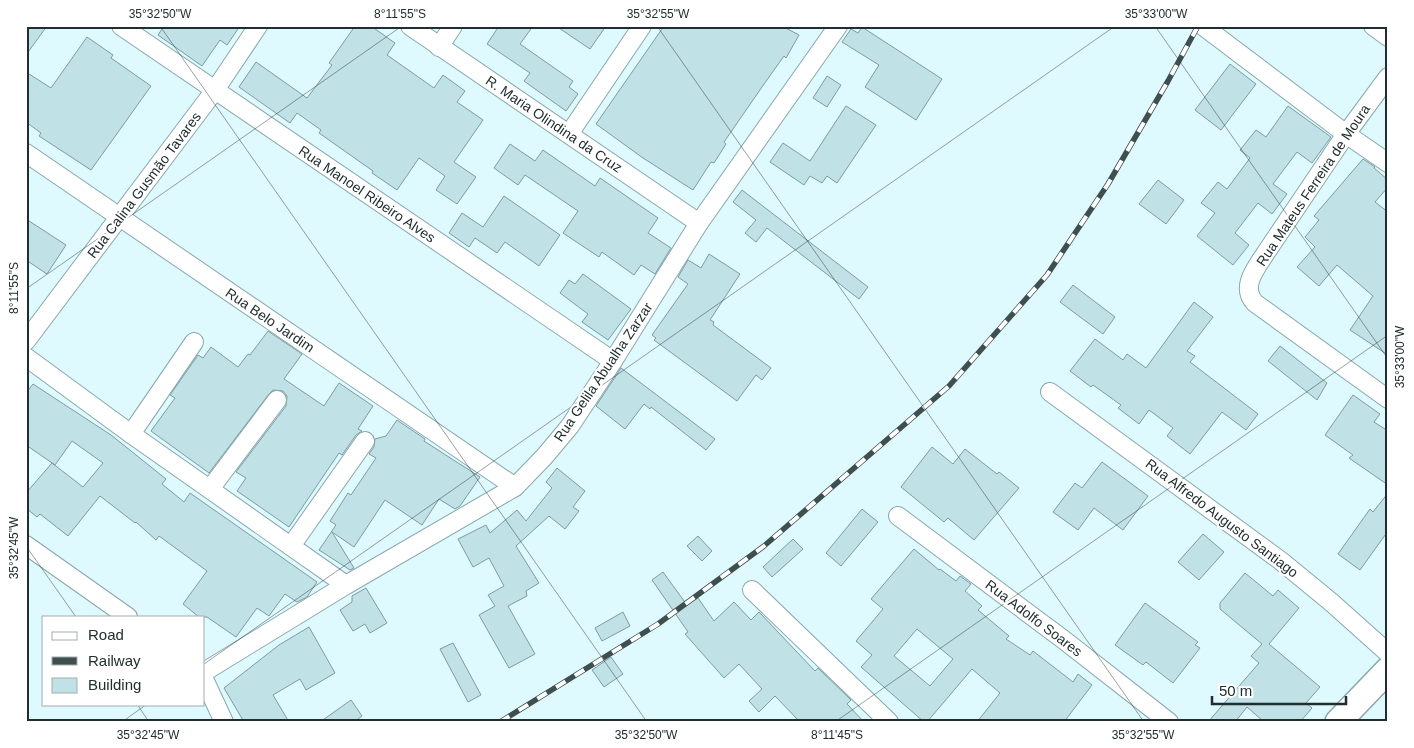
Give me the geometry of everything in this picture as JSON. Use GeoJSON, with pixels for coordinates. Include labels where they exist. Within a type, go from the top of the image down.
{"type":"FeatureCollection","features":[{"type":"Feature","properties":{"kind":"main road"},"geometry":{"type":"LineString","coordinates":[[1338,722],[1388,670]]}},
{"type":"Feature","properties":{"kind":"street","name":"Rua Manoel Ribeiro Alves"},"geometry":{"type":"LineString","coordinates":[[122,26],[613,362]]}},
{"type":"Feature","properties":{"kind":"street","name":"Rua Calina Gusmão Tavares"},"geometry":{"type":"LineString","coordinates":[[26,342],[215,90],[258,26]]}},
{"type":"Feature","properties":{"kind":"street","name":"R. Maria Olindina da Cruz"},"geometry":{"type":"LineString","coordinates":[[410,26],[699,223]]}},
{"type":"Feature","properties":{"kind":"street"},"geometry":{"type":"LineString","coordinates":[[439,47],[453,26]]}},
{"type":"Feature","properties":{"kind":"street"},"geometry":{"type":"LineString","coordinates":[[569,134],[642,26]]}},
{"type":"Feature","properties":{"kind":"street","name":"Rua Gelila Abualha Zarzar"},"geometry":{"type":"LineString","coordinates":[[205,671],[346,585],[515,487],[570,426],[613,362],[699,223],[838,26]]}},
{"type":"Feature","properties":{"kind":"street"},"geometry":{"type":"LineString","coordinates":[[1203,26],[1346,134],[1388,163]]}},
{"type":"Feature","properties":{"kind":"street"},"geometry":{"type":"LineString","coordinates":[[1373,26],[1388,37]]}},
{"type":"Feature","properties":{"kind":"street","name":"Rua Mateus Ferreira de Moura"},"geometry":{"type":"LineString","coordinates":[[1388,77],[1346,134],[1254,271],[1250,281],[1250,297],[1268,313],[1388,399]]}},
{"type":"Feature","properties":{"kind":"street","name":"Rua Belo Jardim"},"geometry":{"type":"LineString","coordinates":[[26,153],[515,487]]}},
{"type":"Feature","properties":{"kind":"street"},"geometry":{"type":"LineString","coordinates":[[131,434],[194,342]]}},
{"type":"Feature","properties":{"kind":"street"},"geometry":{"type":"LineString","coordinates":[[26,357],[131,434],[346,585]]}},
{"type":"Feature","properties":{"kind":"street","name":"Rua Alfredo Augusto Santiago"},"geometry":{"type":"LineString","coordinates":[[1050,392],[1281,561],[1331,602],[1388,653]]}},
{"type":"Feature","properties":{"kind":"street"},"geometry":{"type":"LineString","coordinates":[[210,489],[277,400]]}},
{"type":"Feature","properties":{"kind":"street"},"geometry":{"type":"LineString","coordinates":[[291,546],[365,441]]}},
{"type":"Feature","properties":{"kind":"street","name":"Rua Adolfo Soares"},"geometry":{"type":"LineString","coordinates":[[898,516],[1064,640],[1169,722]]}},
{"type":"Feature","properties":{"kind":"street"},"geometry":{"type":"LineString","coordinates":[[26,544],[127,616]]}},
{"type":"Feature","properties":{"kind":"street"},"geometry":{"type":"LineString","coordinates":[[752,590],[889,722]]}},
{"type":"Feature","properties":{"kind":"street"},"geometry":{"type":"LineString","coordinates":[[205,681],[224,722]]}},
{"type":"Feature","properties":{"kind":"building"},"geometry":{"type":"Polygon","coordinates":[[[26,26],[47,26],[26,55],[26,26]]]}},
{"type":"Feature","properties":{"kind":"building"},"geometry":{"type":"Polygon","coordinates":[[[164,26],[240,26],[227,45],[220,40],[202,66],[158,35],[164,26]]]}},
{"type":"Feature","properties":{"kind":"building"},"geometry":{"type":"Polygon","coordinates":[[[355,26],[371,26],[395,43],[387,55],[434,88],[443,75],[465,91],[457,102],[483,120],[454,162],[476,177],[457,204],[436,190],[445,176],[419,158],[397,190],[319,133],[321,130],[297,113],[290,123],[239,87],[256,62],[307,98],[332,65],[329,63],[355,26]]]}},
{"type":"Feature","properties":{"kind":"building"},"geometry":{"type":"Polygon","coordinates":[[[499,26],[533,26],[520,44],[573,81],[569,87],[578,94],[566,111],[524,81],[530,73],[487,44],[499,26]]]}},
{"type":"Feature","properties":{"kind":"building"},"geometry":{"type":"Polygon","coordinates":[[[556,26],[606,26],[590,49],[556,26]]]}},
{"type":"Feature","properties":{"kind":"building"},"geometry":{"type":"Polygon","coordinates":[[[664,26],[782,26],[799,35],[786,58],[784,56],[762,87],[724,142],[726,144],[714,163],[711,162],[693,190],[643,158],[596,124],[664,26]]]}},
{"type":"Feature","properties":{"kind":"building"},"geometry":{"type":"Polygon","coordinates":[[[862,27],[942,79],[916,120],[865,87],[879,65],[842,42],[851,29],[858,33],[862,27]]]}},
{"type":"Feature","properties":{"kind":"building"},"geometry":{"type":"Polygon","coordinates":[[[87,37],[113,55],[111,58],[151,86],[91,170],[39,136],[41,133],[26,122],[26,72],[51,88],[87,37]]]}},
{"type":"Feature","properties":{"kind":"building"},"geometry":{"type":"Polygon","coordinates":[[[1230,64],[1256,84],[1221,130],[1195,110],[1230,64]]]}},
{"type":"Feature","properties":{"kind":"building"},"geometry":{"type":"Polygon","coordinates":[[[827,76],[841,85],[827,107],[813,98],[827,76]]]}},
{"type":"Feature","properties":{"kind":"building"},"geometry":{"type":"Polygon","coordinates":[[[846,106],[876,125],[837,183],[827,176],[822,183],[810,176],[804,185],[770,162],[783,143],[810,161],[846,106]]]}},
{"type":"Feature","properties":{"kind":"building"},"geometry":{"type":"Polygon","coordinates":[[[1288,106],[1331,137],[1312,163],[1297,152],[1273,184],[1287,194],[1272,214],[1258,203],[1235,233],[1249,245],[1233,265],[1197,236],[1215,213],[1201,203],[1218,182],[1227,189],[1250,158],[1240,150],[1256,130],[1266,137],[1288,106]]]}},
{"type":"Feature","properties":{"kind":"building"},"geometry":{"type":"Polygon","coordinates":[[[510,144],[535,161],[543,150],[595,186],[600,178],[658,218],[648,233],[671,248],[655,274],[641,265],[634,275],[602,252],[599,257],[563,233],[578,211],[525,175],[518,185],[494,168],[510,144]]]}},
{"type":"Feature","properties":{"kind":"building"},"geometry":{"type":"Polygon","coordinates":[[[1363,159],[1375,167],[1388,180],[1388,187],[1375,202],[1388,212],[1388,355],[1350,330],[1373,296],[1337,265],[1319,286],[1297,267],[1315,247],[1305,237],[1319,220],[1314,216],[1363,159]]]}},
{"type":"Feature","properties":{"kind":"building"},"geometry":{"type":"Polygon","coordinates":[[[1158,180],[1184,200],[1166,224],[1139,204],[1158,180]]]}},
{"type":"Feature","properties":{"kind":"building"},"geometry":{"type":"Polygon","coordinates":[[[742,190],[868,287],[859,299],[767,228],[756,242],[745,233],[756,220],[733,202],[742,190]]]}},
{"type":"Feature","properties":{"kind":"building"},"geometry":{"type":"Polygon","coordinates":[[[504,196],[560,235],[539,266],[505,242],[497,253],[475,238],[469,247],[449,233],[462,213],[483,227],[504,196]]]}},
{"type":"Feature","properties":{"kind":"building"},"geometry":{"type":"Polygon","coordinates":[[[26,219],[66,245],[47,274],[26,260],[26,219]]]}},
{"type":"Feature","properties":{"kind":"building"},"geometry":{"type":"Polygon","coordinates":[[[709,254],[740,274],[710,320],[714,322],[713,325],[771,368],[762,380],[756,375],[737,401],[654,340],[656,338],[652,335],[688,284],[678,277],[688,260],[701,268],[709,254]]]}},
{"type":"Feature","properties":{"kind":"building"},"geometry":{"type":"Polygon","coordinates":[[[583,274],[631,309],[608,340],[582,322],[588,314],[560,293],[569,280],[575,284],[583,274]]]}},
{"type":"Feature","properties":{"kind":"building"},"geometry":{"type":"Polygon","coordinates":[[[1073,285],[1115,317],[1103,334],[1060,302],[1073,285]]]}},
{"type":"Feature","properties":{"kind":"building"},"geometry":{"type":"Polygon","coordinates":[[[1194,302],[1213,317],[1187,351],[1195,356],[1190,362],[1258,414],[1246,430],[1222,412],[1190,454],[1167,436],[1173,428],[1149,410],[1139,424],[1118,408],[1121,405],[1093,385],[1091,387],[1070,371],[1095,339],[1123,360],[1127,354],[1146,368],[1194,302]]]}},
{"type":"Feature","properties":{"kind":"building"},"geometry":{"type":"Polygon","coordinates":[[[268,331],[302,354],[284,379],[324,406],[339,383],[373,406],[358,429],[362,431],[356,435],[342,455],[339,453],[289,527],[237,491],[246,478],[236,472],[286,406],[287,396],[283,391],[273,390],[269,394],[209,473],[151,431],[175,398],[170,395],[198,355],[203,358],[211,347],[238,367],[248,354],[250,355],[268,331]]]}},
{"type":"Feature","properties":{"kind":"building"},"geometry":{"type":"Polygon","coordinates":[[[1280,346],[1327,383],[1317,400],[1268,361],[1280,346]]]}},
{"type":"Feature","properties":{"kind":"building"},"geometry":{"type":"Polygon","coordinates":[[[621,368],[715,439],[706,450],[651,407],[650,409],[644,404],[625,429],[596,406],[621,368]]]}},
{"type":"Feature","properties":{"kind":"building"},"geometry":{"type":"Polygon","coordinates":[[[33,384],[111,435],[166,479],[162,484],[184,502],[190,493],[317,582],[307,597],[297,602],[285,594],[269,616],[257,608],[236,637],[207,617],[198,616],[183,604],[207,571],[159,536],[156,540],[136,522],[100,496],[68,536],[40,514],[37,517],[26,508],[26,493],[52,463],[83,487],[103,463],[72,441],[55,465],[26,445],[26,393],[33,384]]]}},
{"type":"Feature","properties":{"kind":"building"},"geometry":{"type":"Polygon","coordinates":[[[1353,395],[1380,414],[1374,422],[1388,431],[1388,485],[1349,458],[1353,455],[1325,435],[1353,395]]]}},
{"type":"Feature","properties":{"kind":"building"},"geometry":{"type":"Polygon","coordinates":[[[397,420],[425,439],[424,441],[480,477],[460,506],[455,509],[439,499],[422,525],[385,500],[354,547],[332,532],[354,568],[350,570],[319,550],[336,525],[330,521],[348,493],[351,495],[376,458],[369,454],[374,447],[375,439],[386,436],[397,420]]]}},
{"type":"Feature","properties":{"kind":"building"},"geometry":{"type":"Polygon","coordinates":[[[932,447],[953,464],[965,449],[997,474],[999,472],[1019,488],[974,540],[948,518],[944,522],[901,487],[932,447]]]}},
{"type":"Feature","properties":{"kind":"building"},"geometry":{"type":"Polygon","coordinates":[[[1102,462],[1148,496],[1123,530],[1094,508],[1078,530],[1053,512],[1075,483],[1082,488],[1102,462]]]}},
{"type":"Feature","properties":{"kind":"building"},"geometry":{"type":"Polygon","coordinates":[[[557,468],[585,491],[573,507],[579,511],[565,529],[549,516],[516,546],[539,583],[526,591],[527,596],[508,606],[535,654],[509,668],[479,615],[495,606],[488,595],[504,586],[489,558],[473,567],[458,539],[486,525],[490,533],[517,510],[526,521],[552,488],[546,482],[557,468]]]}},
{"type":"Feature","properties":{"kind":"building"},"geometry":{"type":"Polygon","coordinates":[[[1388,493],[1388,531],[1360,570],[1338,554],[1370,509],[1373,512],[1388,493]]]}},
{"type":"Feature","properties":{"kind":"building"},"geometry":{"type":"Polygon","coordinates":[[[862,509],[878,522],[841,566],[826,553],[862,509]]]}},
{"type":"Feature","properties":{"kind":"building"},"geometry":{"type":"Polygon","coordinates":[[[1203,534],[1224,552],[1199,580],[1178,562],[1203,534]]]}},
{"type":"Feature","properties":{"kind":"building"},"geometry":{"type":"Polygon","coordinates":[[[698,536],[712,551],[702,561],[687,546],[698,536]]]}},
{"type":"Feature","properties":{"kind":"building"},"geometry":{"type":"Polygon","coordinates":[[[793,539],[803,549],[772,577],[763,567],[793,539]]]}},
{"type":"Feature","properties":{"kind":"building"},"geometry":{"type":"Polygon","coordinates":[[[914,549],[939,570],[956,581],[960,576],[971,584],[965,591],[982,606],[978,610],[1009,636],[1006,639],[1030,655],[1033,651],[1073,682],[1078,674],[1092,685],[1064,722],[977,722],[1000,693],[972,669],[927,722],[924,722],[861,667],[872,655],[856,641],[883,609],[871,599],[914,549]],[[917,629],[894,656],[930,686],[953,659],[917,629]]]}},
{"type":"Feature","properties":{"kind":"building"},"geometry":{"type":"Polygon","coordinates":[[[663,572],[687,605],[698,598],[714,621],[734,602],[751,620],[759,612],[815,671],[818,668],[851,700],[847,704],[864,722],[800,722],[775,696],[759,712],[749,701],[762,689],[739,664],[724,678],[685,634],[688,632],[652,580],[663,572]]]}},
{"type":"Feature","properties":{"kind":"building"},"geometry":{"type":"Polygon","coordinates":[[[1245,573],[1273,596],[1278,590],[1299,608],[1269,644],[1320,687],[1306,703],[1312,708],[1300,722],[1264,722],[1247,707],[1235,722],[1208,722],[1259,663],[1251,656],[1262,644],[1220,609],[1220,603],[1245,573]]]}},
{"type":"Feature","properties":{"kind":"building"},"geometry":{"type":"Polygon","coordinates":[[[366,588],[387,623],[370,633],[365,624],[353,631],[340,610],[352,602],[352,596],[366,588]]]}},
{"type":"Feature","properties":{"kind":"building"},"geometry":{"type":"Polygon","coordinates":[[[1145,603],[1198,642],[1195,645],[1200,648],[1173,683],[1146,662],[1143,665],[1115,645],[1145,603]]]}},
{"type":"Feature","properties":{"kind":"building"},"geometry":{"type":"Polygon","coordinates":[[[623,612],[630,626],[602,641],[595,628],[623,612]]]}},
{"type":"Feature","properties":{"kind":"building"},"geometry":{"type":"Polygon","coordinates":[[[309,627],[335,673],[306,690],[300,679],[273,695],[289,722],[244,722],[224,688],[279,645],[309,627]]]}},
{"type":"Feature","properties":{"kind":"building"},"geometry":{"type":"Polygon","coordinates":[[[453,643],[481,695],[468,702],[440,649],[453,643]]]}},
{"type":"Feature","properties":{"kind":"building"},"geometry":{"type":"Polygon","coordinates":[[[611,657],[623,674],[604,687],[592,670],[611,657]]]}},
{"type":"Feature","properties":{"kind":"building"},"geometry":{"type":"Polygon","coordinates":[[[351,700],[362,716],[354,722],[320,722],[351,700]]]}},
{"type":"Feature","properties":{"kind":"railway"},"geometry":{"type":"LineString","coordinates":[[500,722],[658,624],[764,546],[949,386],[1047,275],[1108,184],[1198,26]]}}]}
